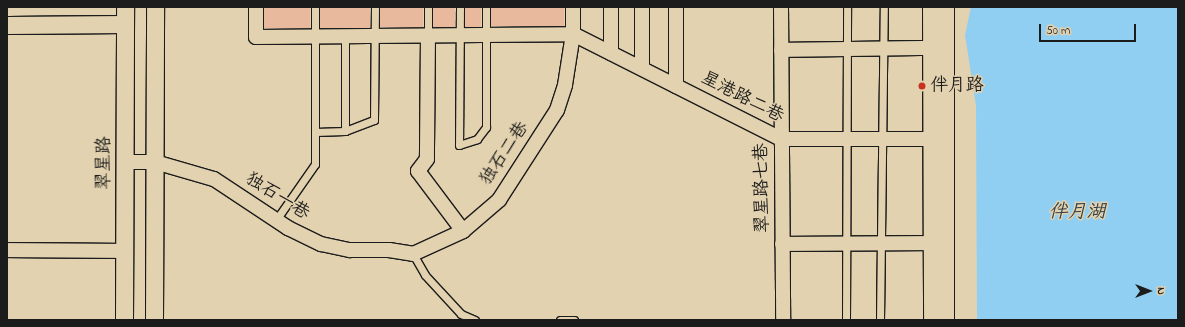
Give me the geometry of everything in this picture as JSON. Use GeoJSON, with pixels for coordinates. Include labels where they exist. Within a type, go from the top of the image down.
{"type":"FeatureCollection","features":[{"type":"Feature","properties":{"kind":"street","name":"翠星路"},"geometry":{"type":"LineString","coordinates":[[124,320],[125,7]]}},
{"type":"Feature","properties":{"kind":"street"},"geometry":{"type":"LineString","coordinates":[[154,320],[155,7]]}},
{"type":"Feature","properties":{"kind":"street"},"geometry":{"type":"LineString","coordinates":[[256,7],[256,37],[573,34]]}},
{"type":"Feature","properties":{"kind":"street","name":"独石二巷"},"geometry":{"type":"LineString","coordinates":[[413,254],[463,231],[499,200],[557,110],[565,85],[573,34],[574,7]]}},
{"type":"Feature","properties":{"kind":"street"},"geometry":{"type":"LineString","coordinates":[[611,7],[611,53]]}},
{"type":"Feature","properties":{"kind":"street"},"geometry":{"type":"LineString","coordinates":[[642,7],[642,68]]}},
{"type":"Feature","properties":{"kind":"street"},"geometry":{"type":"LineString","coordinates":[[676,7],[676,86]]}},
{"type":"Feature","properties":{"kind":"street","name":"翠星路七巷"},"geometry":{"type":"LineString","coordinates":[[781,7],[783,320]]}},
{"type":"Feature","properties":{"kind":"street"},"geometry":{"type":"LineString","coordinates":[[932,7],[932,320]]}},
{"type":"Feature","properties":{"kind":"street"},"geometry":{"type":"LineString","coordinates":[[945,7],[945,320]]}},
{"type":"Feature","properties":{"kind":"street"},"geometry":{"type":"LineString","coordinates":[[7,25],[125,24]]}},
{"type":"Feature","properties":{"kind":"street","name":"星港路二巷"},"geometry":{"type":"LineString","coordinates":[[573,34],[781,139],[932,139]]}},
{"type":"Feature","properties":{"kind":"street"},"geometry":{"type":"LineString","coordinates":[[428,35],[427,159],[418,171],[463,231]]}},
{"type":"Feature","properties":{"kind":"street"},"geometry":{"type":"LineString","coordinates":[[781,50],[932,48]]}},
{"type":"Feature","properties":{"kind":"street","name":"独石一巷"},"geometry":{"type":"LineString","coordinates":[[125,162],[155,162],[214,179],[276,220],[321,244],[350,250],[389,250],[413,254]]}},
{"type":"Feature","properties":{"kind":"street"},"geometry":{"type":"LineString","coordinates":[[782,244],[932,243]]}},
{"type":"Feature","properties":{"kind":"street"},"geometry":{"type":"LineString","coordinates":[[7,250],[124,251]]}},
{"type":"Feature","properties":{"kind":"lane"},"geometry":{"type":"LineString","coordinates":[[276,220],[315,164],[315,7]]}},
{"type":"Feature","properties":{"kind":"lane"},"geometry":{"type":"LineString","coordinates":[[315,132],[345,131],[374,120],[375,7]]}},
{"type":"Feature","properties":{"kind":"lane"},"geometry":{"type":"LineString","coordinates":[[428,7],[428,35]]}},
{"type":"Feature","properties":{"kind":"lane"},"geometry":{"type":"LineString","coordinates":[[460,7],[459,145],[477,139],[486,127],[486,7]]}},
{"type":"Feature","properties":{"kind":"lane"},"geometry":{"type":"LineString","coordinates":[[846,320],[847,7]]}},
{"type":"Feature","properties":{"kind":"lane"},"geometry":{"type":"LineString","coordinates":[[880,320],[884,7]]}},
{"type":"Feature","properties":{"kind":"lane"},"geometry":{"type":"LineString","coordinates":[[345,36],[345,131]]}},
{"type":"Feature","properties":{"kind":"lane"},"geometry":{"type":"LineString","coordinates":[[413,254],[425,275],[461,314],[475,320]]}},
{"type":"Feature","properties":{"kind":"lane"},"geometry":{"type":"LineString","coordinates":[[560,320],[574,320]]}},
{"type":"Feature","properties":{"kind":"water","name":"伴月湖"},"geometry":{"type":"Polygon","coordinates":[[[971,7],[1178,7],[1178,320],[977,320],[976,106],[965,35],[971,7]]]}},
{"type":"Feature","properties":{"kind":"building"},"geometry":{"type":"Polygon","coordinates":[[[264,7],[310,7],[310,28],[264,28],[264,7]]]}},
{"type":"Feature","properties":{"kind":"building"},"geometry":{"type":"Polygon","coordinates":[[[320,7],[370,7],[370,28],[320,28],[320,7]]]}},
{"type":"Feature","properties":{"kind":"building"},"geometry":{"type":"Polygon","coordinates":[[[380,7],[423,7],[423,27],[380,27],[380,7]]]}},
{"type":"Feature","properties":{"kind":"building"},"geometry":{"type":"Polygon","coordinates":[[[433,7],[455,7],[455,27],[433,27],[433,7]]]}},
{"type":"Feature","properties":{"kind":"building"},"geometry":{"type":"Polygon","coordinates":[[[465,7],[481,7],[481,27],[465,27],[465,7]]]}},
{"type":"Feature","properties":{"kind":"building"},"geometry":{"type":"Polygon","coordinates":[[[491,7],[564,7],[564,26],[491,26],[491,7]]]}},
{"type":"Feature","properties":{"kind":"place","name":"伴月路"},"geometry":{"type":"Point","coordinates":[922,86]}}]}
